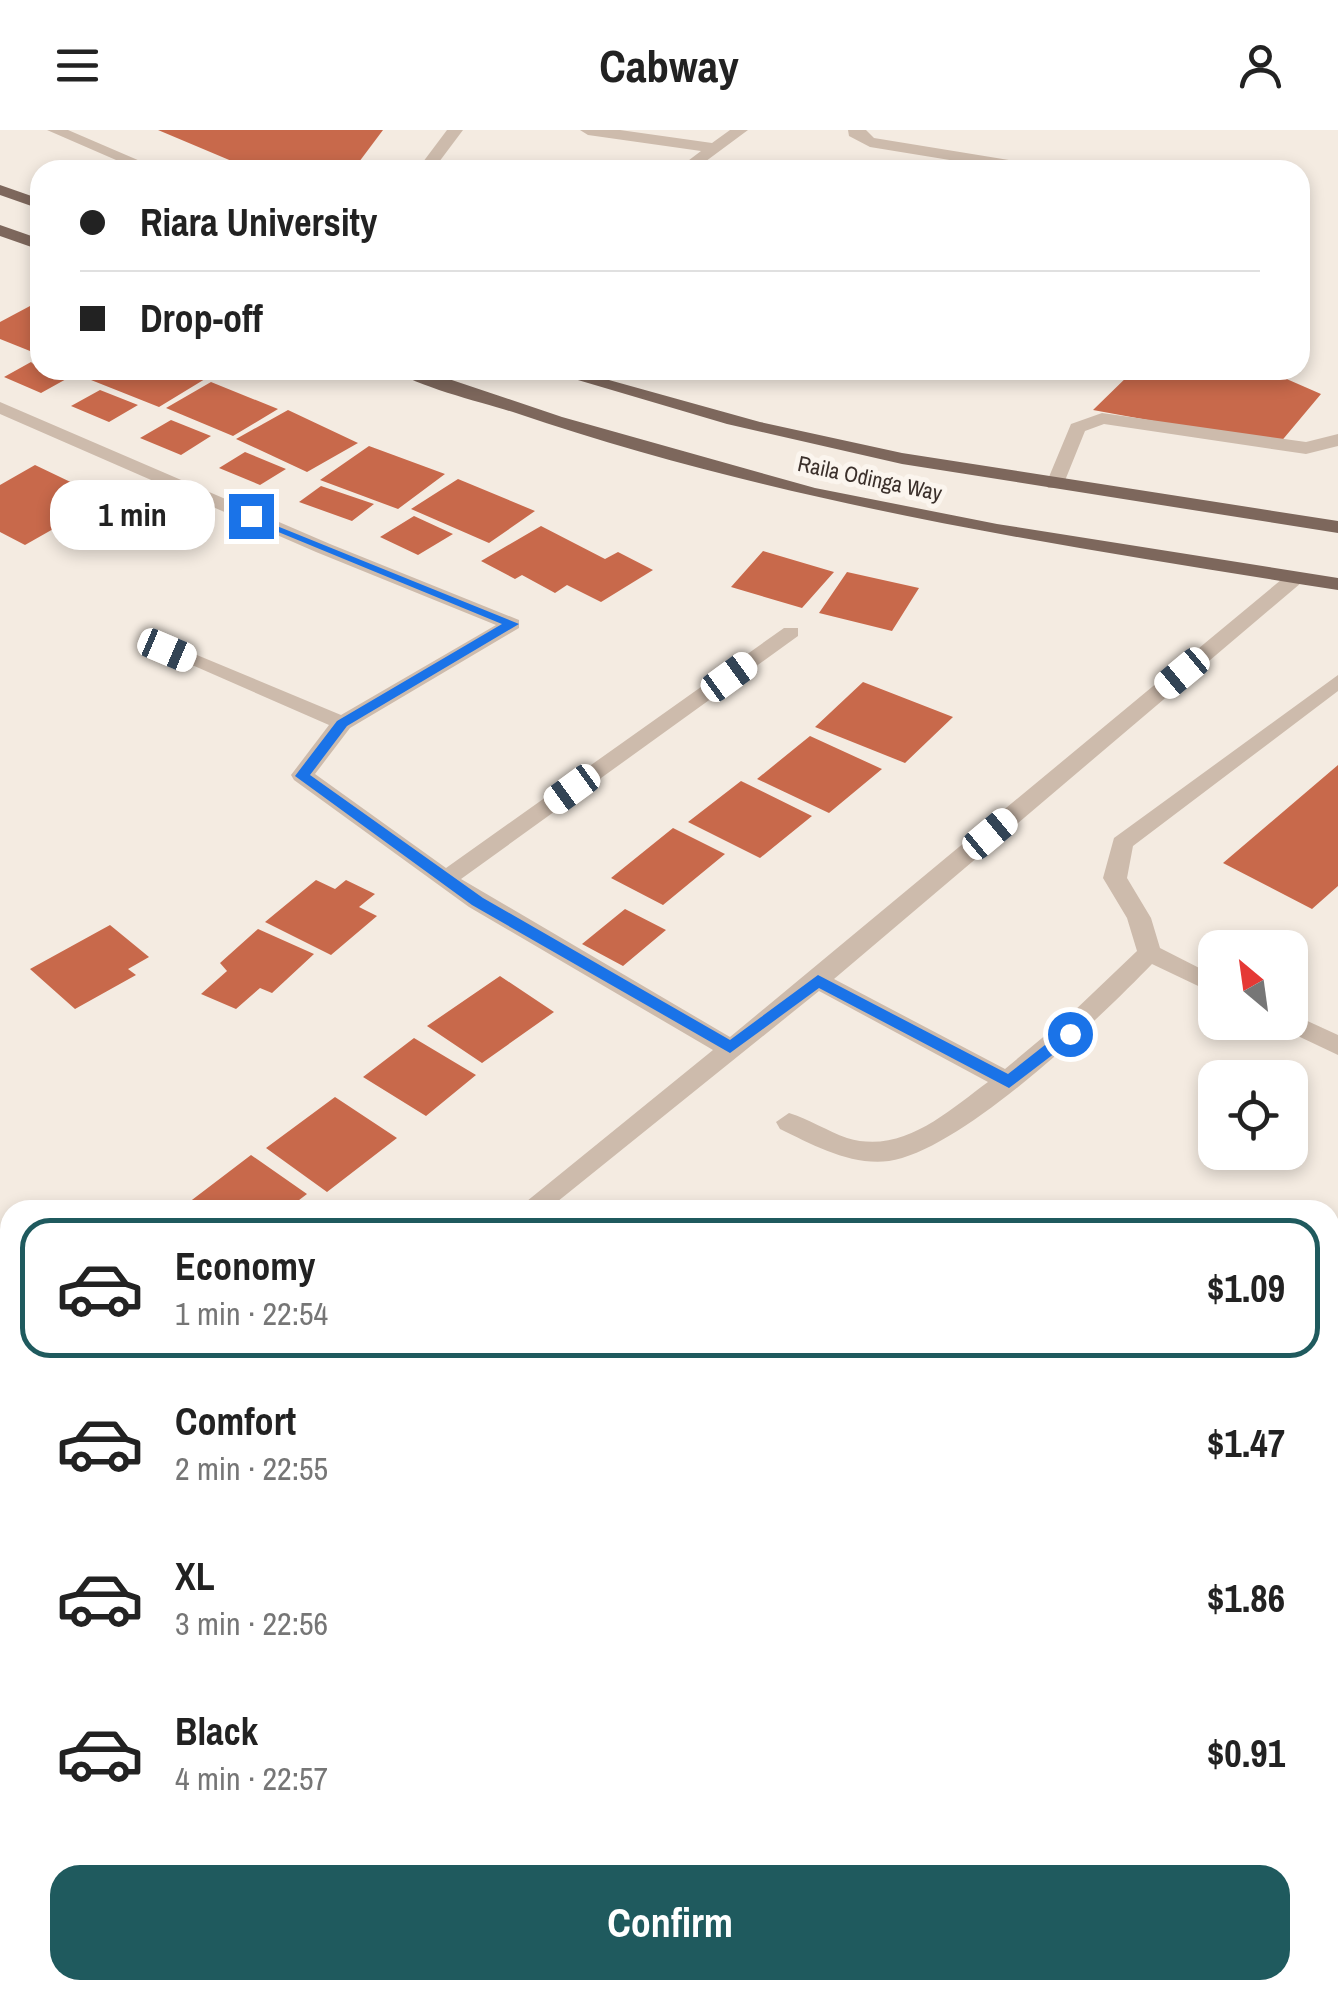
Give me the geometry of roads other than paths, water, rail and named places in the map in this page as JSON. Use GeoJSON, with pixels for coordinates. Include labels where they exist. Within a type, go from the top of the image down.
{"type":"FeatureCollection","features":[{"type":"Feature","properties":{"kind":"main road"},"geometry":{"type":"LineString","coordinates":[[0,190],[30,200]]}},
{"type":"Feature","properties":{"kind":"main road"},"geometry":{"type":"LineString","coordinates":[[0,230],[30,240]]}},
{"type":"Feature","properties":{"kind":"main road","name":"Raila Odinga Way"},"geometry":{"type":"LineString","coordinates":[[434,380],[587,430],[812,492],[997,530],[1338,584]]}},
{"type":"Feature","properties":{"kind":"main road","name":"Raila Odinga Way"},"geometry":{"type":"LineString","coordinates":[[590,380],[759,427],[1055,484],[1338,527]]}},
{"type":"Feature","properties":{"kind":"street"},"geometry":{"type":"LineString","coordinates":[[55,130],[128,160]]}},
{"type":"Feature","properties":{"kind":"street"},"geometry":{"type":"LineString","coordinates":[[432,160],[455,130]]}},
{"type":"Feature","properties":{"kind":"street"},"geometry":{"type":"LineString","coordinates":[[588,130],[714,148]]}},
{"type":"Feature","properties":{"kind":"street"},"geometry":{"type":"LineString","coordinates":[[698,160],[740,130]]}},
{"type":"Feature","properties":{"kind":"street"},"geometry":{"type":"LineString","coordinates":[[858,130],[854,133],[870,142],[979,160]]}},
{"type":"Feature","properties":{"kind":"street"},"geometry":{"type":"LineString","coordinates":[[930,130],[932,152]]}},
{"type":"Feature","properties":{"kind":"street"},"geometry":{"type":"LineString","coordinates":[[0,408],[323,548],[512,624],[342,724],[302,776],[477,902],[730,1048]]}},
{"type":"Feature","properties":{"kind":"street"},"geometry":{"type":"LineString","coordinates":[[1055,484],[1077,428],[1102,418],[1306,448],[1338,440]]}},
{"type":"Feature","properties":{"kind":"street"},"geometry":{"type":"LineString","coordinates":[[541,1200],[818,980],[1294,579]]}},
{"type":"Feature","properties":{"kind":"street"},"geometry":{"type":"LineString","coordinates":[[447,878],[791,632]]}},
{"type":"Feature","properties":{"kind":"street"},"geometry":{"type":"LineString","coordinates":[[161,647],[342,724]]}},
{"type":"Feature","properties":{"kind":"street"},"geometry":{"type":"LineString","coordinates":[[1198,978],[1149,953],[1139,918],[1115,878],[1122,843],[1338,681]]}},
{"type":"Feature","properties":{"kind":"street"},"geometry":{"type":"LineString","coordinates":[[1303,704],[1338,703]]}},
{"type":"Feature","properties":{"kind":"street"},"geometry":{"type":"LineString","coordinates":[[789,1122],[850,1150],[888,1151],[914,1145],[1009,1082],[1070,1034],[1149,953]]}},
{"type":"Feature","properties":{"kind":"street"},"geometry":{"type":"LineString","coordinates":[[818,980],[1009,1082]]}},
{"type":"Feature","properties":{"kind":"street"},"geometry":{"type":"LineString","coordinates":[[1308,1031],[1338,1046]]}}]}
